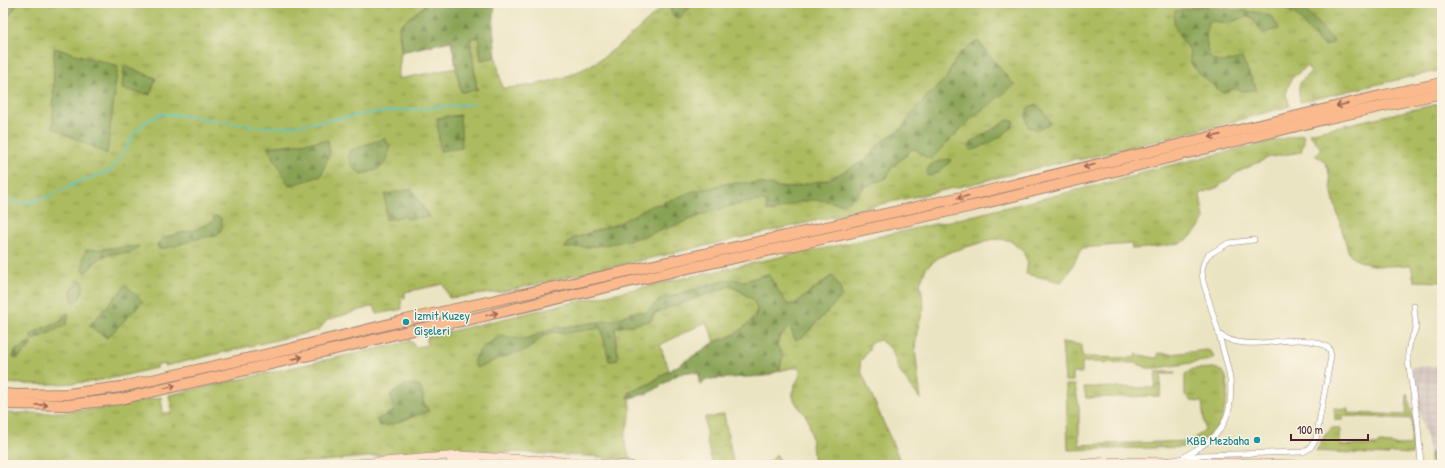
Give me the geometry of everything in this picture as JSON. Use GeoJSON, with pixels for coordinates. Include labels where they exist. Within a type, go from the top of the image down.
{"type":"FeatureCollection","features":[{"type":"Feature","properties":{"kind":"highway"},"geometry":{"type":"LineString","coordinates":[[3,394],[67,394],[121,387],[273,353],[406,320],[975,194],[1380,96],[1442,79]]}},
{"type":"Feature","properties":{"kind":"highway"},"geometry":{"type":"LineString","coordinates":[[1380,96],[1442,83]]}},
{"type":"Feature","properties":{"kind":"highway"},"geometry":{"type":"LineString","coordinates":[[3,404],[68,405],[121,399],[408,331],[471,319],[674,271],[977,205],[1386,105],[1442,94]]}},
{"type":"Feature","properties":{"kind":"main road"},"geometry":{"type":"LineString","coordinates":[[331,465],[443,456],[478,460]]}},
{"type":"Feature","properties":{"kind":"main road"},"geometry":{"type":"LineString","coordinates":[[388,465],[444,460],[631,465]]}},
{"type":"Feature","properties":{"kind":"main road"},"geometry":{"type":"LineString","coordinates":[[1069,465],[1106,461],[1326,465]]}},
{"type":"Feature","properties":{"kind":"main road"},"geometry":{"type":"LineString","coordinates":[[537,462],[567,465]]}},
{"type":"Feature","properties":{"kind":"main road"},"geometry":{"type":"LineString","coordinates":[[255,465],[284,465]]}},
{"type":"Feature","properties":{"kind":"street"},"geometry":{"type":"LineString","coordinates":[[1167,463],[1183,457],[1204,444],[1219,432],[1228,416],[1232,386],[1219,334],[1203,281],[1202,270],[1208,255],[1229,243],[1254,240]]}},
{"type":"Feature","properties":{"kind":"street"},"geometry":{"type":"LineString","coordinates":[[1414,306],[1416,328],[1410,342],[1408,361],[1418,424],[1421,465]]}},
{"type":"Feature","properties":{"kind":"street"},"geometry":{"type":"LineString","coordinates":[[1183,457],[1218,454],[1303,452],[1310,448],[1316,439],[1331,356],[1329,348],[1322,344],[1312,342],[1287,340],[1255,343],[1236,342],[1219,334]]}},
{"type":"Feature","properties":{"kind":"shaded area"},"geometry":{"type":"Polygon","coordinates":[[[1442,366],[1442,452],[1430,453],[1416,398],[1412,367],[1442,366]]]}},
{"type":"Feature","properties":{"kind":"green space"},"geometry":{"type":"Polygon","coordinates":[[[3,3],[18,3],[10,15],[3,15],[3,3]]]}},
{"type":"Feature","properties":{"kind":"green space"},"geometry":{"type":"Polygon","coordinates":[[[18,3],[424,3],[425,6],[399,26],[401,52],[398,79],[456,68],[461,92],[477,89],[470,39],[478,36],[481,60],[496,57],[502,88],[538,84],[574,73],[606,56],[624,42],[667,3],[1442,3],[1442,70],[1300,102],[1299,88],[1301,82],[1311,72],[1307,66],[1291,79],[1286,94],[1290,106],[1079,160],[1079,158],[846,212],[846,214],[501,292],[449,298],[443,284],[405,292],[405,298],[401,299],[402,309],[377,314],[374,306],[327,320],[319,330],[165,366],[166,364],[156,365],[156,368],[102,380],[65,384],[15,384],[3,383],[3,15],[10,15],[18,3]]]}},
{"type":"Feature","properties":{"kind":"green space"},"geometry":{"type":"Polygon","coordinates":[[[424,3],[495,3],[493,28],[496,57],[481,60],[478,37],[470,39],[477,90],[461,92],[451,41],[401,52],[399,26],[424,6],[424,3]]]}},
{"type":"Feature","properties":{"kind":"green space"},"geometry":{"type":"Polygon","coordinates":[[[670,3],[698,3],[691,6],[678,20],[672,13],[670,3]]]}},
{"type":"Feature","properties":{"kind":"green space"},"geometry":{"type":"Polygon","coordinates":[[[1276,3],[1296,3],[1304,9],[1332,38],[1334,42],[1326,46],[1320,43],[1296,15],[1276,3]]]}},
{"type":"Feature","properties":{"kind":"green space"},"geometry":{"type":"Polygon","coordinates":[[[1201,6],[1262,13],[1272,17],[1279,29],[1263,33],[1250,16],[1227,23],[1214,21],[1208,23],[1206,40],[1208,52],[1211,57],[1215,61],[1222,62],[1242,58],[1257,90],[1243,91],[1234,89],[1222,93],[1202,76],[1192,65],[1189,50],[1175,26],[1174,16],[1175,11],[1201,6]]]}},
{"type":"Feature","properties":{"kind":"green space"},"geometry":{"type":"Polygon","coordinates":[[[978,41],[1014,85],[972,118],[931,159],[927,158],[915,149],[911,150],[893,166],[886,178],[866,186],[853,198],[844,203],[837,204],[828,201],[811,200],[796,203],[772,212],[766,210],[767,204],[765,201],[754,201],[721,209],[634,239],[600,246],[564,248],[572,239],[617,224],[649,207],[697,190],[728,183],[761,183],[777,187],[791,188],[827,180],[866,160],[882,141],[901,129],[916,108],[946,78],[960,53],[978,41]]]}},
{"type":"Feature","properties":{"kind":"green space"},"geometry":{"type":"Polygon","coordinates":[[[54,48],[118,66],[107,154],[53,128],[54,48]]]}},
{"type":"Feature","properties":{"kind":"green space"},"geometry":{"type":"Polygon","coordinates":[[[124,66],[156,78],[150,95],[122,89],[124,66]]]}},
{"type":"Feature","properties":{"kind":"green space"},"geometry":{"type":"Polygon","coordinates":[[[1442,103],[1442,282],[1414,281],[1411,265],[1377,266],[1368,264],[1353,257],[1348,251],[1333,198],[1328,168],[1323,160],[1315,155],[1321,149],[1309,133],[1442,103]]]}},
{"type":"Feature","properties":{"kind":"green space"},"geometry":{"type":"Polygon","coordinates":[[[1035,105],[1043,110],[1051,123],[1038,130],[1028,126],[1026,119],[1026,114],[1029,107],[1035,105]]]}},
{"type":"Feature","properties":{"kind":"green space"},"geometry":{"type":"Polygon","coordinates":[[[460,115],[462,148],[440,151],[437,118],[460,115]]]}},
{"type":"Feature","properties":{"kind":"green space"},"geometry":{"type":"Polygon","coordinates":[[[1008,120],[1014,121],[1012,126],[1004,134],[977,149],[971,150],[969,148],[973,141],[1008,120]]]}},
{"type":"Feature","properties":{"kind":"green space"},"geometry":{"type":"Polygon","coordinates":[[[1303,134],[1304,143],[1301,152],[1270,157],[1238,172],[1218,187],[1200,194],[1204,220],[1198,229],[1185,241],[1175,244],[1136,249],[1132,249],[1131,244],[1082,248],[1069,272],[1061,282],[1026,274],[1028,262],[1022,250],[1009,240],[993,239],[950,252],[938,258],[926,268],[920,283],[924,307],[917,331],[915,349],[921,400],[899,371],[892,350],[880,340],[870,343],[869,350],[860,362],[861,371],[902,465],[814,465],[810,427],[807,418],[795,402],[793,395],[800,368],[791,368],[779,371],[783,356],[777,346],[779,337],[790,327],[803,337],[842,296],[840,287],[831,276],[796,303],[789,305],[784,300],[768,274],[745,281],[757,309],[751,321],[734,334],[715,342],[706,322],[660,345],[669,370],[649,384],[630,392],[627,397],[630,398],[630,417],[625,434],[625,444],[631,460],[589,456],[468,450],[397,454],[313,462],[275,460],[233,465],[3,465],[3,413],[43,413],[99,409],[161,397],[163,413],[172,413],[169,395],[411,341],[416,347],[427,345],[427,337],[557,306],[963,218],[1138,175],[1137,173],[1303,134]]]}},
{"type":"Feature","properties":{"kind":"green space"},"geometry":{"type":"Polygon","coordinates":[[[384,138],[390,146],[385,163],[378,169],[361,174],[351,164],[349,159],[349,151],[384,138]]]}},
{"type":"Feature","properties":{"kind":"green space"},"geometry":{"type":"Polygon","coordinates":[[[328,140],[330,152],[321,176],[289,186],[268,147],[328,140]]]}},
{"type":"Feature","properties":{"kind":"green space"},"geometry":{"type":"Polygon","coordinates":[[[949,159],[951,160],[950,162],[937,173],[930,176],[927,175],[927,170],[931,165],[949,159]]]}},
{"type":"Feature","properties":{"kind":"green space"},"geometry":{"type":"Polygon","coordinates":[[[412,189],[429,217],[407,219],[405,216],[386,220],[385,194],[412,189]]]}},
{"type":"Feature","properties":{"kind":"green space"},"geometry":{"type":"Polygon","coordinates":[[[216,216],[221,218],[222,223],[222,228],[217,236],[210,236],[159,249],[157,245],[162,238],[196,229],[214,221],[213,217],[216,216]]]}},
{"type":"Feature","properties":{"kind":"green space"},"geometry":{"type":"Polygon","coordinates":[[[139,246],[136,250],[130,253],[115,253],[107,255],[97,261],[86,273],[83,270],[83,258],[86,250],[139,246]]]}},
{"type":"Feature","properties":{"kind":"green space"},"geometry":{"type":"Polygon","coordinates":[[[768,274],[784,300],[789,305],[796,303],[832,276],[840,287],[842,296],[803,337],[795,340],[790,327],[779,337],[777,346],[783,356],[779,371],[765,376],[710,379],[701,385],[699,382],[699,374],[686,372],[675,376],[648,393],[630,398],[627,397],[630,392],[649,384],[715,342],[733,336],[755,318],[757,309],[753,300],[730,286],[655,313],[651,321],[615,328],[618,359],[613,361],[609,361],[601,328],[562,333],[553,332],[546,334],[527,350],[500,358],[477,368],[473,363],[475,357],[481,349],[503,335],[520,339],[530,338],[545,330],[618,319],[638,311],[644,313],[661,299],[730,279],[745,281],[768,274]]]}},
{"type":"Feature","properties":{"kind":"green space"},"geometry":{"type":"Polygon","coordinates":[[[78,280],[83,282],[83,287],[82,293],[76,302],[73,301],[70,292],[78,280]]]}},
{"type":"Feature","properties":{"kind":"green space"},"geometry":{"type":"Polygon","coordinates":[[[126,285],[143,302],[107,338],[89,326],[126,285]]]}},
{"type":"Feature","properties":{"kind":"green space"},"geometry":{"type":"Polygon","coordinates":[[[67,313],[69,314],[66,325],[34,340],[31,339],[31,335],[40,329],[60,322],[67,313]]]}},
{"type":"Feature","properties":{"kind":"green space"},"geometry":{"type":"Polygon","coordinates":[[[29,342],[32,343],[28,349],[17,359],[13,357],[15,351],[29,342]]]}},
{"type":"Feature","properties":{"kind":"green space"},"geometry":{"type":"Polygon","coordinates":[[[1062,342],[1082,345],[1082,357],[1135,358],[1136,354],[1157,358],[1159,353],[1171,354],[1206,350],[1210,351],[1214,357],[1210,360],[1159,368],[1147,368],[1136,363],[1082,362],[1082,373],[1073,373],[1073,381],[1065,381],[1062,342]]]}},
{"type":"Feature","properties":{"kind":"green space"},"geometry":{"type":"Polygon","coordinates":[[[1214,368],[1223,372],[1226,377],[1227,391],[1225,409],[1217,428],[1208,437],[1200,442],[1189,447],[1068,450],[1066,385],[1075,385],[1079,407],[1079,445],[1190,441],[1205,430],[1202,402],[1191,401],[1185,395],[1185,374],[1193,369],[1214,368]]]}},
{"type":"Feature","properties":{"kind":"green space"},"geometry":{"type":"Polygon","coordinates":[[[1156,372],[1176,372],[1175,374],[1161,374],[1160,396],[1086,398],[1084,387],[1155,388],[1156,372]]]}},
{"type":"Feature","properties":{"kind":"green space"},"geometry":{"type":"Polygon","coordinates":[[[414,384],[420,387],[423,395],[423,401],[429,411],[393,424],[380,426],[376,420],[394,411],[390,395],[405,385],[414,384]]]}},
{"type":"Feature","properties":{"kind":"green space"},"geometry":{"type":"Polygon","coordinates":[[[1407,393],[1412,415],[1414,431],[1414,446],[1412,454],[1390,453],[1389,455],[1316,451],[1325,435],[1332,428],[1340,428],[1340,445],[1376,445],[1380,443],[1410,446],[1412,419],[1343,416],[1342,420],[1335,420],[1334,408],[1348,409],[1348,413],[1406,415],[1407,393]]]}},
{"type":"Feature","properties":{"kind":"green space"},"geometry":{"type":"Polygon","coordinates":[[[724,414],[733,462],[761,464],[771,461],[776,454],[782,465],[713,465],[707,443],[705,417],[713,417],[724,414]]]}},
{"type":"Feature","properties":{"kind":"green space"},"geometry":{"type":"Polygon","coordinates":[[[1442,452],[1442,464],[1433,465],[1430,462],[1430,453],[1442,452]]]}},
{"type":"Feature","properties":{"kind":"green space"},"geometry":{"type":"Polygon","coordinates":[[[460,461],[534,465],[412,465],[460,461]]]}},
{"type":"Feature","properties":{"kind":"waterway"},"geometry":{"type":"LineString","coordinates":[[3,201],[27,203],[45,198],[81,181],[110,171],[122,156],[133,135],[146,121],[161,114],[180,115],[263,127],[288,127],[372,113],[473,104]]}},
{"type":"Feature","properties":{"kind":"place","name":"İzmit Kuzey Gişeleri"},"geometry":{"type":"Point","coordinates":[406,322]}},
{"type":"Feature","properties":{"kind":"place","name":"KBB Mezbaha"},"geometry":{"type":"Point","coordinates":[1257,440]}}]}
